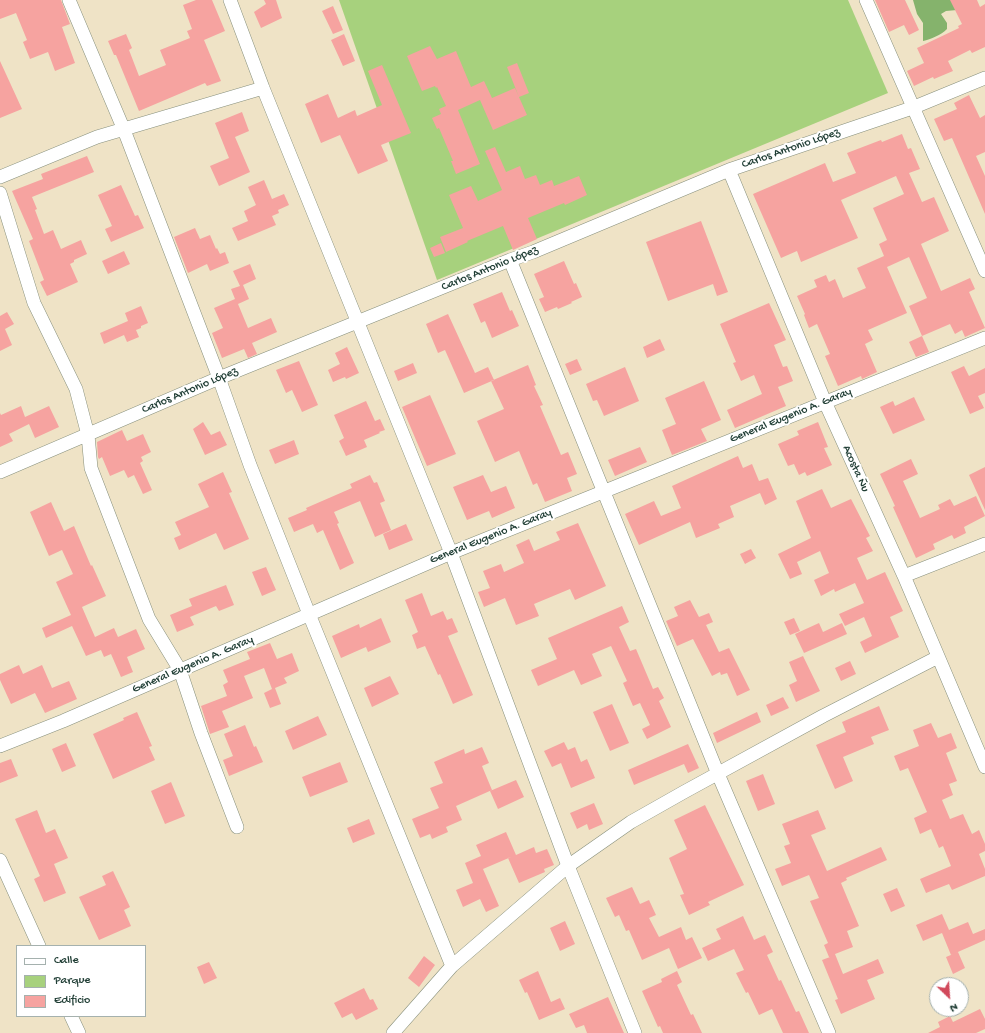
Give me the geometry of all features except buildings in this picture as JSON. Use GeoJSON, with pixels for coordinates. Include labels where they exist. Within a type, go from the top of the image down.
{"type":"FeatureCollection","features":[{"type":"Feature","properties":{"kind":"street"},"geometry":{"type":"LineString","coordinates":[[69,0],[124,130],[219,378],[250,465],[452,966]]}},
{"type":"Feature","properties":{"kind":"street"},"geometry":{"type":"LineString","coordinates":[[230,0],[263,88],[451,553],[568,866],[635,1033]]}},
{"type":"Feature","properties":{"kind":"street"},"geometry":{"type":"LineString","coordinates":[[866,0],[912,108],[985,271]]}},
{"type":"Feature","properties":{"kind":"street","name":"Carlos Antonio López"},"geometry":{"type":"LineString","coordinates":[[0,472],[219,378],[540,249],[729,170],[912,108],[985,78]]}},
{"type":"Feature","properties":{"kind":"street"},"geometry":{"type":"LineString","coordinates":[[0,177],[97,137],[263,88]]}},
{"type":"Feature","properties":{"kind":"street","name":"Acosta Ñu"},"geometry":{"type":"LineString","coordinates":[[729,170],[825,402],[904,576],[985,767]]}},
{"type":"Feature","properties":{"kind":"street"},"geometry":{"type":"LineString","coordinates":[[0,193],[34,303],[76,389],[88,435],[91,468],[149,619],[180,670],[201,733],[238,826]]}},
{"type":"Feature","properties":{"kind":"street"},"geometry":{"type":"LineString","coordinates":[[510,260],[718,774],[829,1033]]}},
{"type":"Feature","properties":{"kind":"street","name":"General Eugenio A. Garay"},"geometry":{"type":"LineString","coordinates":[[0,746],[63,721],[451,553],[985,338]]}},
{"type":"Feature","properties":{"kind":"street"},"geometry":{"type":"LineString","coordinates":[[904,576],[985,544]]}},
{"type":"Feature","properties":{"kind":"street"},"geometry":{"type":"LineString","coordinates":[[393,1033],[452,966],[568,866],[631,822],[823,716],[938,657]]}},
{"type":"Feature","properties":{"kind":"street"},"geometry":{"type":"LineString","coordinates":[[0,860],[39,945]]}},
{"type":"Feature","properties":{"kind":"green space"},"geometry":{"type":"Polygon","coordinates":[[[339,0],[848,0],[888,93],[437,280],[339,0]]]}},
{"type":"Feature","properties":{"kind":"green space"},"geometry":{"type":"Polygon","coordinates":[[[913,0],[958,0],[957,10],[946,11],[941,14],[947,23],[947,29],[936,36],[923,41],[923,23],[917,14],[913,0]]]}}]}
